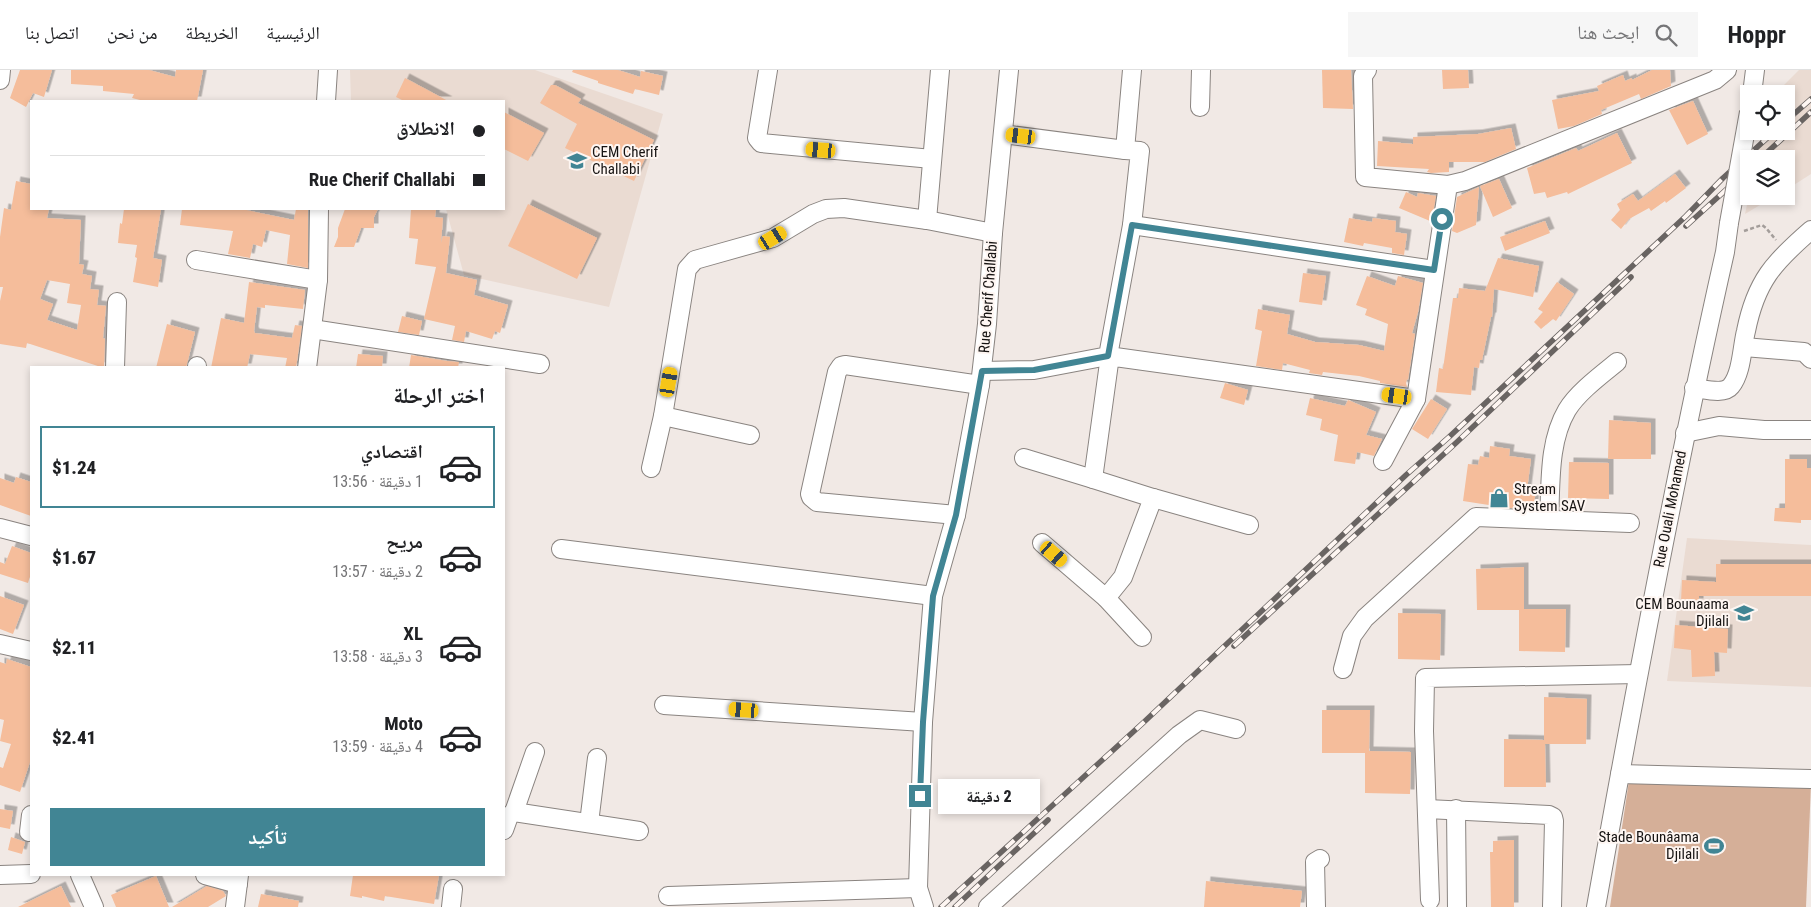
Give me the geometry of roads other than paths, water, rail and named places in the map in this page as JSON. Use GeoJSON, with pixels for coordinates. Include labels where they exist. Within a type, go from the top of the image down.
{"type":"FeatureCollection","features":[{"type":"Feature","properties":{"kind":"street"},"geometry":{"type":"LineString","coordinates":[[0,80],[1,70]]}},
{"type":"Feature","properties":{"kind":"street"},"geometry":{"type":"LineString","coordinates":[[326,100],[328,70]]}},
{"type":"Feature","properties":{"kind":"street"},"geometry":{"type":"LineString","coordinates":[[768,70],[758,138],[761,143],[932,159]]}},
{"type":"Feature","properties":{"kind":"street"},"geometry":{"type":"LineString","coordinates":[[926,220],[940,70]]}},
{"type":"Feature","properties":{"kind":"street","name":"Rue Cherif Challabi"},"geometry":{"type":"LineString","coordinates":[[924,907],[918,888],[923,722],[933,596],[956,515],[981,378],[1009,70]]}},
{"type":"Feature","properties":{"kind":"street"},"geometry":{"type":"LineString","coordinates":[[1126,150],[1132,70]]}},
{"type":"Feature","properties":{"kind":"street"},"geometry":{"type":"LineString","coordinates":[[1200,107],[1201,70]]}},
{"type":"Feature","properties":{"kind":"street"},"geometry":{"type":"LineString","coordinates":[[1367,70],[1363,76],[1365,177],[1448,185],[1464,181],[1715,80],[1727,70]]}},
{"type":"Feature","properties":{"kind":"street"},"geometry":{"type":"LineString","coordinates":[[1753,85],[1755,70]]}},
{"type":"Feature","properties":{"kind":"street"},"geometry":{"type":"LineString","coordinates":[[1003,134],[1140,151],[1132,225],[1108,356],[1109,363],[1093,478]]}},
{"type":"Feature","properties":{"kind":"street","name":"Rue Ouali Mohamed"},"geometry":{"type":"LineString","coordinates":[[1596,907],[1638,674],[1694,388],[1726,252],[1735,227],[1746,140]]}},
{"type":"Feature","properties":{"kind":"street"},"geometry":{"type":"LineString","coordinates":[[1383,461],[1416,399],[1448,185]]}},
{"type":"Feature","properties":{"kind":"street"},"geometry":{"type":"LineString","coordinates":[[651,468],[663,416],[687,269],[695,260],[773,238],[813,214],[826,209],[844,208],[993,232]]}},
{"type":"Feature","properties":{"kind":"street"},"geometry":{"type":"LineString","coordinates":[[307,366],[318,280],[314,210]]}},
{"type":"Feature","properties":{"kind":"street"},"geometry":{"type":"LineString","coordinates":[[1132,225],[1434,270]]}},
{"type":"Feature","properties":{"kind":"street"},"geometry":{"type":"LineString","coordinates":[[1694,388],[1723,391],[1730,387],[1736,377],[1744,347],[1745,332],[1760,285],[1785,252],[1811,230]]}},
{"type":"Feature","properties":{"kind":"street"},"geometry":{"type":"LineString","coordinates":[[196,260],[318,280]]}},
{"type":"Feature","properties":{"kind":"street"},"geometry":{"type":"LineString","coordinates":[[115,366],[117,302]]}},
{"type":"Feature","properties":{"kind":"street"},"geometry":{"type":"LineString","coordinates":[[312,329],[540,364]]}},
{"type":"Feature","properties":{"kind":"street"},"geometry":{"type":"LineString","coordinates":[[1744,347],[1804,352],[1811,359]]}},
{"type":"Feature","properties":{"kind":"street"},"geometry":{"type":"LineString","coordinates":[[956,515],[817,502],[811,497],[810,494],[837,372],[841,366],[981,378],[1108,356],[1416,399]]}},
{"type":"Feature","properties":{"kind":"street"},"geometry":{"type":"LineString","coordinates":[[1549,520],[1553,456],[1561,424],[1567,410],[1595,379],[1617,362]]}},
{"type":"Feature","properties":{"kind":"street"},"geometry":{"type":"LineString","coordinates":[[663,416],[750,435]]}},
{"type":"Feature","properties":{"kind":"street"},"geometry":{"type":"LineString","coordinates":[[1685,433],[1719,426],[1764,430],[1811,430]]}},
{"type":"Feature","properties":{"kind":"street"},"geometry":{"type":"LineString","coordinates":[[1024,458],[1153,498],[1249,524]]}},
{"type":"Feature","properties":{"kind":"street"},"geometry":{"type":"LineString","coordinates":[[1106,598],[1123,577],[1153,498]]}},
{"type":"Feature","properties":{"kind":"street"},"geometry":{"type":"LineString","coordinates":[[1343,669],[1352,636],[1365,618],[1476,517],[1630,523]]}},
{"type":"Feature","properties":{"kind":"street"},"geometry":{"type":"LineString","coordinates":[[0,528],[30,536]]}},
{"type":"Feature","properties":{"kind":"street"},"geometry":{"type":"LineString","coordinates":[[1042,543],[1106,598],[1142,637]]}},
{"type":"Feature","properties":{"kind":"street"},"geometry":{"type":"LineString","coordinates":[[561,550],[933,596]]}},
{"type":"Feature","properties":{"kind":"street"},"geometry":{"type":"LineString","coordinates":[[0,644],[30,651]]}},
{"type":"Feature","properties":{"kind":"street"},"geometry":{"type":"LineString","coordinates":[[1430,900],[1424,731],[1425,678],[1638,674]]}},
{"type":"Feature","properties":{"kind":"street"},"geometry":{"type":"LineString","coordinates":[[664,705],[923,722]]}},
{"type":"Feature","properties":{"kind":"street"},"geometry":{"type":"LineString","coordinates":[[988,907],[1179,735],[1200,720],[1236,729]]}},
{"type":"Feature","properties":{"kind":"street"},"geometry":{"type":"LineString","coordinates":[[505,827],[509,816],[514,812],[535,752]]}},
{"type":"Feature","properties":{"kind":"street"},"geometry":{"type":"LineString","coordinates":[[589,823],[598,758]]}},
{"type":"Feature","properties":{"kind":"street"},"geometry":{"type":"LineString","coordinates":[[1620,774],[1811,779]]}},
{"type":"Feature","properties":{"kind":"street"},"geometry":{"type":"LineString","coordinates":[[1427,808],[1549,815],[1552,817],[1554,821],[1552,907]]}},
{"type":"Feature","properties":{"kind":"street"},"geometry":{"type":"LineString","coordinates":[[1456,809],[1458,907]]}},
{"type":"Feature","properties":{"kind":"street"},"geometry":{"type":"LineString","coordinates":[[514,812],[639,831]]}},
{"type":"Feature","properties":{"kind":"street"},"geometry":{"type":"LineString","coordinates":[[1316,907],[1315,862],[1320,859]]}},
{"type":"Feature","properties":{"kind":"street"},"geometry":{"type":"LineString","coordinates":[[0,875],[30,874]]}},
{"type":"Feature","properties":{"kind":"street"},"geometry":{"type":"LineString","coordinates":[[80,876],[94,907]]}},
{"type":"Feature","properties":{"kind":"street"},"geometry":{"type":"LineString","coordinates":[[212,876],[238,880],[235,907]]}},
{"type":"Feature","properties":{"kind":"street"},"geometry":{"type":"LineString","coordinates":[[451,907],[453,888]]}},
{"type":"Feature","properties":{"kind":"street"},"geometry":{"type":"LineString","coordinates":[[668,896],[918,888]]}},
{"type":"Feature","properties":{"kind":"railway"},"geometry":{"type":"LineString","coordinates":[[1795,113],[1811,99]]}},
{"type":"Feature","properties":{"kind":"railway"},"geometry":{"type":"LineString","coordinates":[[1770,150],[1811,112]]}},
{"type":"Feature","properties":{"kind":"railway"},"geometry":{"type":"LineString","coordinates":[[941,907],[1144,722],[1765,140]]}},
{"type":"Feature","properties":{"kind":"railway"},"geometry":{"type":"LineString","coordinates":[[1686,226],[1740,177]]}},
{"type":"Feature","properties":{"kind":"railway"},"geometry":{"type":"LineString","coordinates":[[1234,646],[1457,442],[1631,277]]}},
{"type":"Feature","properties":{"kind":"railway"},"geometry":{"type":"LineString","coordinates":[[955,907],[1048,820]]}},
{"type":"Feature","properties":{"kind":"place","name":"CEM Cherif Challabi"},"geometry":{"type":"Point","coordinates":[577,161]}},
{"type":"Feature","properties":{"kind":"place","name":"Stream System SAV"},"geometry":{"type":"Point","coordinates":[1499,498]}},
{"type":"Feature","properties":{"kind":"place","name":"CEM Bounaama Djilali"},"geometry":{"type":"Point","coordinates":[1744,613]}},
{"type":"Feature","properties":{"kind":"place","name":"Stade Bounâama Djilali"},"geometry":{"type":"Point","coordinates":[1714,846]}}]}
